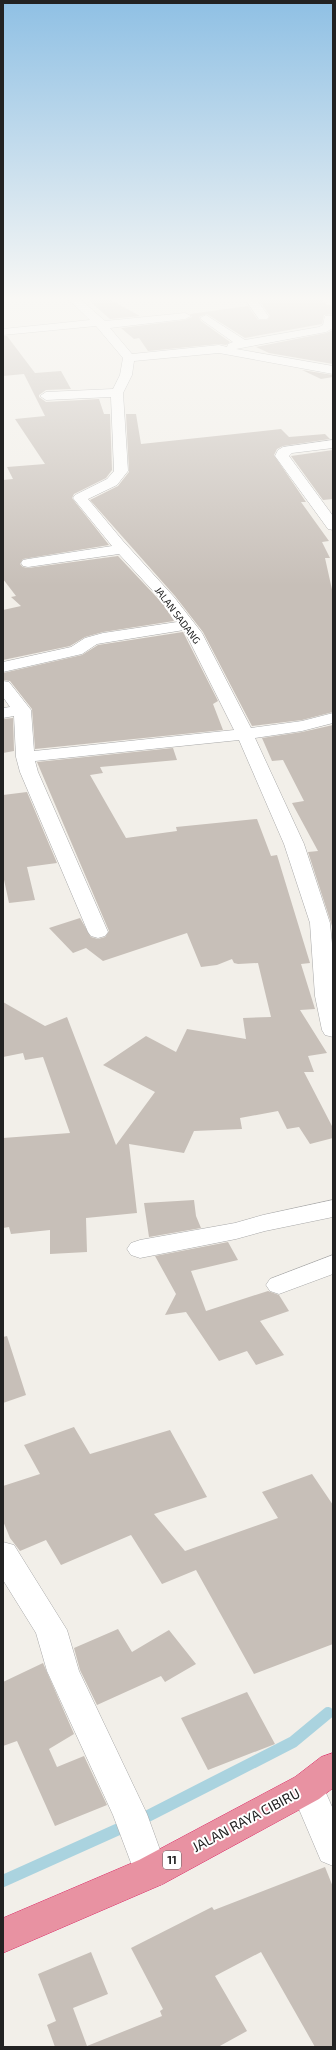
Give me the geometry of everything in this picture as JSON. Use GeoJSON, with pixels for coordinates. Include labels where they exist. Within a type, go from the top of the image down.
{"type":"FeatureCollection","features":[{"type":"Feature","properties":{"kind":"highway","name":"JALAN RAYA CIBIRU"},"geometry":{"type":"LineString","coordinates":[[3,1936],[151,1872],[307,1788],[333,1768]]}},
{"type":"Feature","properties":{"kind":"street"},"geometry":{"type":"LineString","coordinates":[[46,396],[70,395]]}},
{"type":"Feature","properties":{"kind":"street","name":"JALAN SADANG"},"geometry":{"type":"LineString","coordinates":[[117,395],[122,471],[112,482],[80,498],[122,549],[169,600],[196,636],[245,734],[294,844],[328,948],[330,1007],[333,1030]]}},
{"type":"Feature","properties":{"kind":"street"},"geometry":{"type":"LineString","coordinates":[[331,520],[282,456],[283,453],[288,450],[333,444]]}},
{"type":"Feature","properties":{"kind":"street"},"geometry":{"type":"LineString","coordinates":[[28,563],[122,549]]}},
{"type":"Feature","properties":{"kind":"street"},"geometry":{"type":"LineString","coordinates":[[3,667],[76,651],[91,641],[103,638],[188,625]]}},
{"type":"Feature","properties":{"kind":"street"},"geometry":{"type":"LineString","coordinates":[[3,686],[22,710],[25,756],[29,772],[98,932]]}},
{"type":"Feature","properties":{"kind":"street"},"geometry":{"type":"LineString","coordinates":[[3,713],[22,710]]}},
{"type":"Feature","properties":{"kind":"street"},"geometry":{"type":"LineString","coordinates":[[25,756],[245,734],[302,726],[333,718]]}},
{"type":"Feature","properties":{"kind":"street"},"geometry":{"type":"LineString","coordinates":[[140,1249],[191,1241],[263,1223],[329,1215]]}},
{"type":"Feature","properties":{"kind":"street"},"geometry":{"type":"LineString","coordinates":[[278,1285],[333,1264]]}},
{"type":"Feature","properties":{"kind":"street"},"geometry":{"type":"LineString","coordinates":[[3,1554],[51,1630],[63,1671],[130,1814],[151,1872]]}},
{"type":"Feature","properties":{"kind":"street"},"geometry":{"type":"LineString","coordinates":[[307,1788],[333,1850]]}},
{"type":"Feature","properties":{"kind":"building"},"geometry":{"type":"Polygon","coordinates":[[[34,395],[39,395],[39,397],[46,402],[99,399],[104,414],[110,414],[112,470],[106,478],[74,494],[72,498],[109,545],[23,559],[20,564],[23,567],[28,568],[118,556],[163,604],[174,621],[103,632],[85,637],[70,646],[3,660],[3,610],[21,606],[11,597],[16,596],[3,579],[3,480],[13,479],[7,467],[45,464],[15,419],[45,416],[34,395]]]}},
{"type":"Feature","properties":{"kind":"building"},"geometry":{"type":"Polygon","coordinates":[[[126,414],[136,414],[141,444],[281,429],[289,437],[325,434],[330,439],[283,446],[277,449],[274,455],[306,502],[301,502],[329,541],[322,542],[330,558],[325,558],[333,594],[333,712],[302,720],[252,726],[203,632],[175,596],[90,500],[118,486],[129,472],[126,414]]]}},
{"type":"Feature","properties":{"kind":"building"},"geometry":{"type":"Polygon","coordinates":[[[333,450],[333,499],[323,500],[291,456],[333,450]]]}},
{"type":"Feature","properties":{"kind":"building"},"geometry":{"type":"Polygon","coordinates":[[[183,632],[218,701],[213,704],[223,730],[35,749],[32,709],[10,681],[3,680],[3,673],[82,655],[98,645],[183,632]]]}},
{"type":"Feature","properties":{"kind":"building"},"geometry":{"type":"Polygon","coordinates":[[[13,718],[14,751],[3,753],[3,719],[13,718]]]}},
{"type":"Feature","properties":{"kind":"building"},"geometry":{"type":"Polygon","coordinates":[[[333,725],[333,929],[308,852],[318,851],[292,803],[304,801],[283,760],[272,761],[262,738],[302,732],[333,725]]]}},
{"type":"Feature","properties":{"kind":"building"},"geometry":{"type":"Polygon","coordinates":[[[173,748],[177,760],[100,767],[103,773],[90,775],[126,838],[177,831],[176,827],[257,819],[271,856],[277,855],[310,963],[301,964],[315,1009],[300,1010],[327,1053],[308,1056],[314,1072],[304,1072],[333,1128],[333,1138],[310,1144],[299,1127],[287,1129],[278,1111],[240,1118],[242,1129],[194,1131],[184,1153],[129,1144],[137,1213],[86,1218],[87,1252],[50,1254],[50,1230],[11,1234],[9,1227],[3,1228],[3,1138],[70,1133],[43,1057],[25,1060],[23,1053],[3,1057],[3,1002],[45,1026],[67,1017],[116,1145],[155,1092],[103,1065],[146,1036],[176,1052],[187,1029],[246,1039],[243,1018],[271,1017],[258,963],[238,964],[234,963],[232,959],[217,965],[201,967],[187,933],[103,961],[86,948],[73,953],[49,928],[80,918],[91,937],[98,939],[105,937],[109,931],[37,762],[173,748]]]}},
{"type":"Feature","properties":{"kind":"building"},"geometry":{"type":"Polygon","coordinates":[[[27,792],[57,863],[27,867],[35,900],[9,903],[3,875],[3,795],[27,792]]]}},
{"type":"Feature","properties":{"kind":"building"},"geometry":{"type":"Polygon","coordinates":[[[194,1200],[196,1216],[201,1228],[149,1237],[144,1203],[194,1200]]]}},
{"type":"Feature","properties":{"kind":"building"},"geometry":{"type":"Polygon","coordinates":[[[228,1242],[238,1260],[191,1271],[206,1311],[268,1291],[279,1295],[289,1311],[260,1321],[284,1355],[256,1365],[247,1351],[219,1361],[186,1312],[165,1315],[176,1294],[155,1256],[228,1242]]]}},
{"type":"Feature","properties":{"kind":"building"},"geometry":{"type":"Polygon","coordinates":[[[7,1336],[26,1395],[3,1403],[3,1337],[7,1336]]]}},
{"type":"Feature","properties":{"kind":"building"},"geometry":{"type":"Polygon","coordinates":[[[74,1427],[90,1454],[170,1430],[207,1497],[154,1514],[185,1551],[278,1518],[262,1492],[312,1474],[333,1505],[333,1644],[254,1674],[196,1570],[162,1584],[131,1535],[61,1565],[46,1540],[20,1551],[10,1538],[3,1521],[3,1486],[40,1474],[24,1445],[74,1427]]]}},
{"type":"Feature","properties":{"kind":"building"},"geometry":{"type":"Polygon","coordinates":[[[118,1629],[132,1652],[169,1630],[196,1664],[165,1682],[161,1676],[97,1705],[80,1670],[74,1648],[118,1629]]]}},
{"type":"Feature","properties":{"kind":"building"},"geometry":{"type":"Polygon","coordinates":[[[43,1663],[74,1734],[49,1749],[57,1767],[84,1756],[107,1805],[55,1826],[17,1741],[3,1746],[3,1682],[43,1663]]]}},
{"type":"Feature","properties":{"kind":"building"},"geometry":{"type":"Polygon","coordinates":[[[247,1692],[275,1744],[208,1770],[181,1718],[247,1692]]]}},
{"type":"Feature","properties":{"kind":"building"},"geometry":{"type":"Polygon","coordinates":[[[325,1867],[333,1887],[333,2047],[315,2047],[261,1952],[215,1976],[247,2031],[218,2047],[55,2047],[47,2025],[56,2021],[38,1974],[91,1952],[108,1994],[73,2008],[87,2046],[162,2016],[160,2011],[163,2009],[131,1948],[212,1907],[214,1910],[325,1867]]]}},
{"type":"Feature","properties":{"kind":"waterway"},"geometry":{"type":"LineString","coordinates":[[146,1817],[293,1742],[328,1713]]}},
{"type":"Feature","properties":{"kind":"waterway"},"geometry":{"type":"LineString","coordinates":[[3,1881],[121,1828]]}}]}
